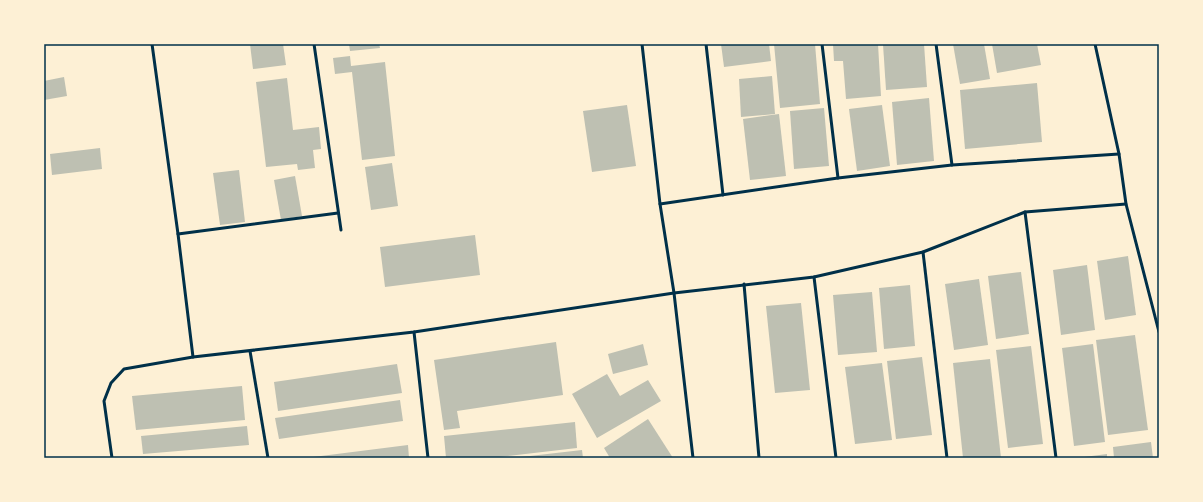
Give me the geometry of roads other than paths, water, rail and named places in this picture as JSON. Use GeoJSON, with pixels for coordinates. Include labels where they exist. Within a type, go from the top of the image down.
{"type":"FeatureCollection","features":[{"type":"Feature","properties":{"kind":"lane"},"geometry":{"type":"LineString","coordinates":[[152,44],[193,357]]}},
{"type":"Feature","properties":{"kind":"lane"},"geometry":{"type":"LineString","coordinates":[[314,44],[341,230]]}},
{"type":"Feature","properties":{"kind":"lane"},"geometry":{"type":"LineString","coordinates":[[642,44],[660,204],[674,293],[693,458]]}},
{"type":"Feature","properties":{"kind":"lane"},"geometry":{"type":"LineString","coordinates":[[706,44],[723,195]]}},
{"type":"Feature","properties":{"kind":"lane"},"geometry":{"type":"LineString","coordinates":[[822,44],[838,178]]}},
{"type":"Feature","properties":{"kind":"lane"},"geometry":{"type":"LineString","coordinates":[[936,44],[952,165]]}},
{"type":"Feature","properties":{"kind":"lane"},"geometry":{"type":"LineString","coordinates":[[1095,44],[1120,154],[1126,204],[1159,332]]}},
{"type":"Feature","properties":{"kind":"lane"},"geometry":{"type":"LineString","coordinates":[[660,204],[838,178],[952,165],[1120,154]]}},
{"type":"Feature","properties":{"kind":"lane"},"geometry":{"type":"LineString","coordinates":[[112,458],[104,401],[111,383],[124,370],[193,357],[414,332],[674,293],[814,277],[923,252],[1025,212],[1126,204]]}},
{"type":"Feature","properties":{"kind":"lane"},"geometry":{"type":"LineString","coordinates":[[1025,212],[1056,458]]}},
{"type":"Feature","properties":{"kind":"lane"},"geometry":{"type":"LineString","coordinates":[[178,234],[338,214]]}},
{"type":"Feature","properties":{"kind":"lane"},"geometry":{"type":"LineString","coordinates":[[923,252],[947,458]]}},
{"type":"Feature","properties":{"kind":"lane"},"geometry":{"type":"LineString","coordinates":[[814,277],[836,458]]}},
{"type":"Feature","properties":{"kind":"lane"},"geometry":{"type":"LineString","coordinates":[[744,284],[759,458]]}},
{"type":"Feature","properties":{"kind":"lane"},"geometry":{"type":"LineString","coordinates":[[414,332],[428,458]]}},
{"type":"Feature","properties":{"kind":"lane"},"geometry":{"type":"LineString","coordinates":[[250,351],[268,458]]}}]}
